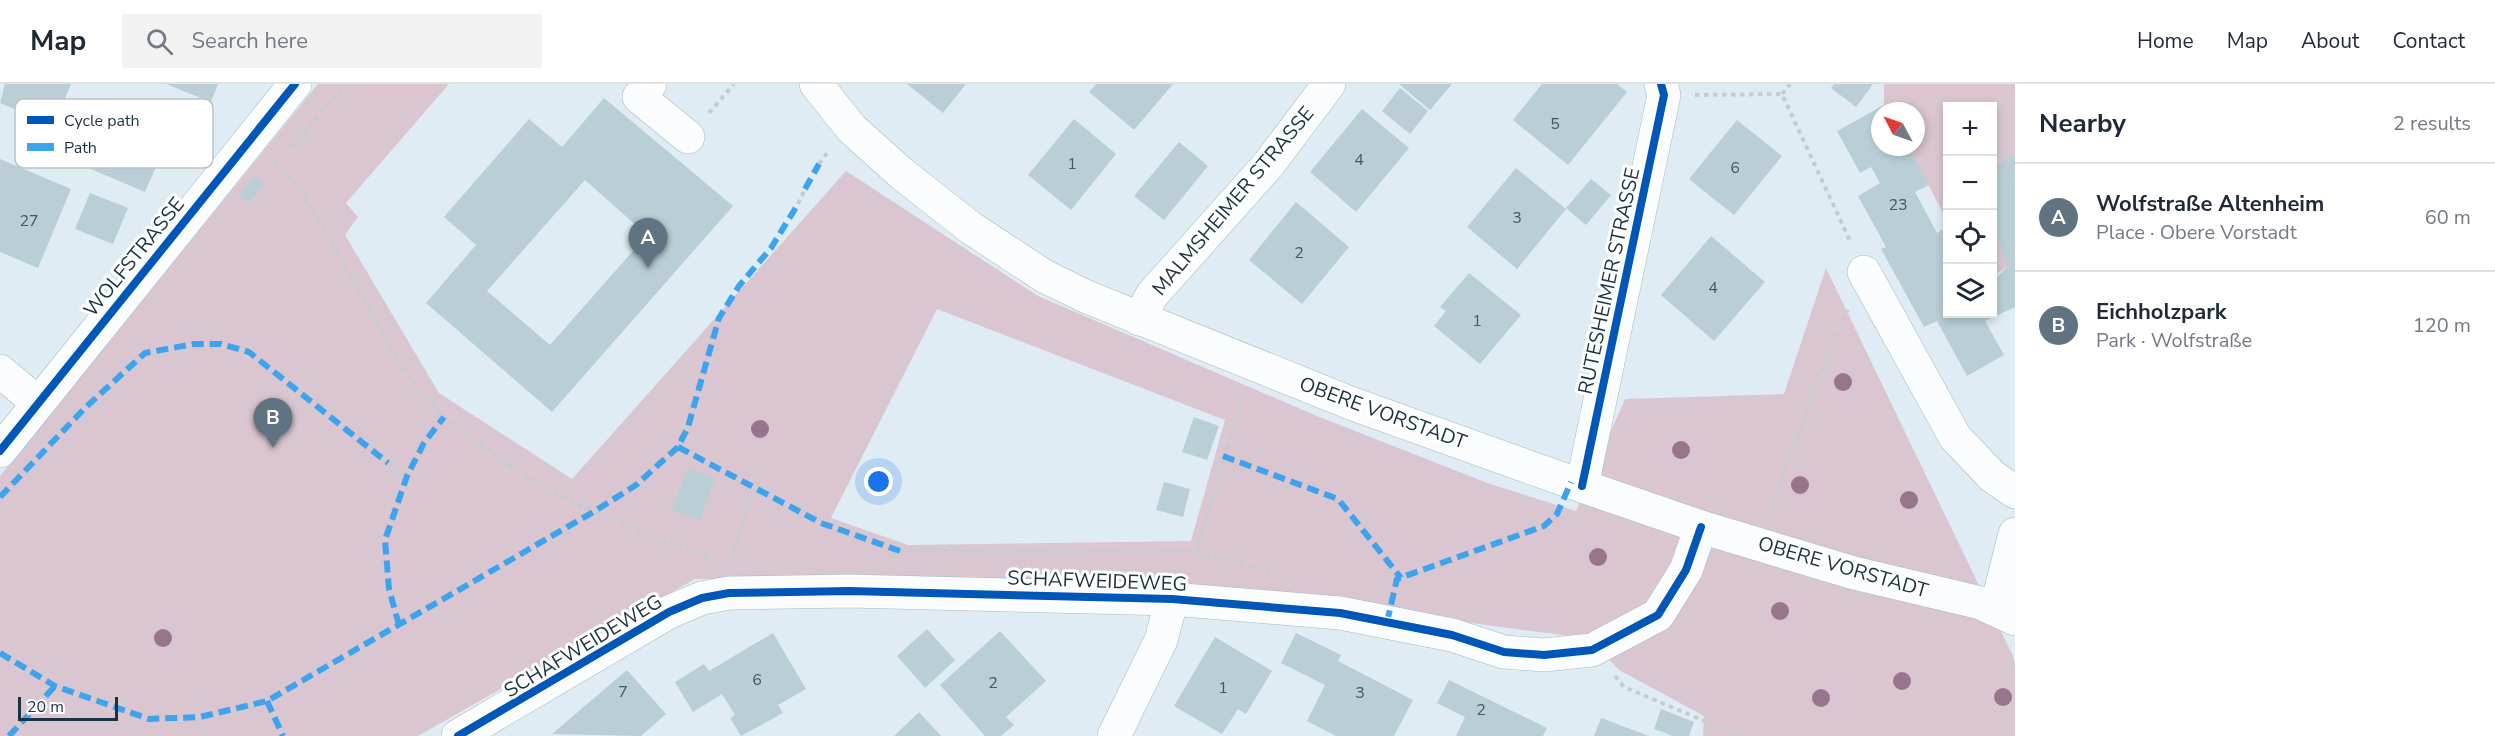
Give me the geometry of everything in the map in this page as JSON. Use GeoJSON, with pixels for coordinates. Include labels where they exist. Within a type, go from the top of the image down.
{"type":"FeatureCollection","features":[{"type":"Feature","properties":{"kind":"street","name":"WOLFSTRASSE"},"geometry":{"type":"LineString","coordinates":[[0,451],[295,84]]}},
{"type":"Feature","properties":{"kind":"street"},"geometry":{"type":"LineString","coordinates":[[650,84],[639,97],[688,137]]}},
{"type":"Feature","properties":{"kind":"street","name":"OBERE VORSTADT"},"geometry":{"type":"LineString","coordinates":[[817,84],[852,129],[901,173],[971,228],[1044,276],[1138,319],[1353,404],[1701,527],[2006,614]]}},
{"type":"Feature","properties":{"kind":"street","name":"MALMSHEIMER STRASSE"},"geometry":{"type":"LineString","coordinates":[[1138,319],[1152,295],[1268,165],[1329,84]]}},
{"type":"Feature","properties":{"kind":"street","name":"RUTESHEIMER STRASSE"},"geometry":{"type":"LineString","coordinates":[[1582,486],[1663,89]]}},
{"type":"Feature","properties":{"kind":"street"},"geometry":{"type":"LineString","coordinates":[[1864,272],[1955,437],[1992,476],[2015,492]]}},
{"type":"Feature","properties":{"kind":"street"},"geometry":{"type":"LineString","coordinates":[[0,371],[38,403]]}},
{"type":"Feature","properties":{"kind":"street","name":"SCHAFWEIDEWEG"},"geometry":{"type":"LineString","coordinates":[[458,736],[669,612],[702,598],[728,580],[849,591],[1172,599],[1340,613],[1452,635],[1504,652],[1544,655],[1592,650],[1658,615],[1686,570],[1701,527]]}},
{"type":"Feature","properties":{"kind":"street"},"geometry":{"type":"LineString","coordinates":[[2006,614],[2015,534]]}},
{"type":"Feature","properties":{"kind":"street"},"geometry":{"type":"LineString","coordinates":[[1114,736],[1161,640],[1172,599]]}},
{"type":"Feature","properties":{"kind":"path"},"geometry":{"type":"LineString","coordinates":[[347,84],[276,164],[304,196],[414,385],[444,417],[485,448],[576,504],[728,580],[756,488]]}},
{"type":"Feature","properties":{"kind":"path"},"geometry":{"type":"LineString","coordinates":[[713,109],[734,84]]}},
{"type":"Feature","properties":{"kind":"path"},"geometry":{"type":"LineString","coordinates":[[1782,94],[1790,84]]}},
{"type":"Feature","properties":{"kind":"path"},"geometry":{"type":"LineString","coordinates":[[1663,89],[1782,94]]}},
{"type":"Feature","properties":{"kind":"path"},"geometry":{"type":"LineString","coordinates":[[1761,545],[1814,387],[1864,272],[1782,94]]}},
{"type":"Feature","properties":{"kind":"path"},"geometry":{"type":"LineString","coordinates":[[819,164],[830,149]]}},
{"type":"Feature","properties":{"kind":"path"},"geometry":{"type":"LineString","coordinates":[[798,204],[806,189]]}},
{"type":"Feature","properties":{"kind":"path"},"geometry":{"type":"LineString","coordinates":[[1197,551],[1235,413]]}},
{"type":"Feature","properties":{"kind":"path"},"geometry":{"type":"LineString","coordinates":[[388,463],[407,476]]}},
{"type":"Feature","properties":{"kind":"path"},"geometry":{"type":"LineString","coordinates":[[849,591],[900,551],[1197,551],[1240,565]]}},
{"type":"Feature","properties":{"kind":"path"},"geometry":{"type":"LineString","coordinates":[[1592,650],[1624,687],[1740,736]]}},
{"type":"Feature","properties":{"kind":"shaded area"},"geometry":{"type":"Polygon","coordinates":[[[318,84],[449,84],[346,203],[358,217],[345,235],[439,393],[572,479],[846,171],[1038,296],[1317,416],[1490,484],[1576,511],[1625,399],[1784,394],[1826,268],[2012,654],[2015,663],[2015,736],[1703,736],[1704,716],[1619,670],[1584,633],[1577,637],[1184,585],[695,579],[418,736],[0,736],[0,476],[318,84]],[[937,309],[831,518],[908,545],[1191,541],[1225,420],[937,309]]]}},
{"type":"Feature","properties":{"kind":"shaded area"},"geometry":{"type":"Polygon","coordinates":[[[1884,84],[2015,84],[2015,153],[1997,167],[1997,102],[1943,102],[1943,213],[1913,156],[1925,156],[1925,102],[1884,102],[1884,84]]]}},
{"type":"Feature","properties":{"kind":"shaded area"},"geometry":{"type":"Polygon","coordinates":[[[1997,236],[2007,267],[1997,273],[1997,236]]]}},
{"type":"Feature","properties":{"kind":"building"},"geometry":{"type":"Polygon","coordinates":[[[5,84],[71,84],[65,99],[15,99],[15,109],[0,103],[5,84]]]}},
{"type":"Feature","properties":{"kind":"building"},"geometry":{"type":"Polygon","coordinates":[[[166,84],[218,84],[212,99],[204,99],[166,84]]]}},
{"type":"Feature","properties":{"kind":"building"},"geometry":{"type":"Polygon","coordinates":[[[907,84],[966,84],[943,113],[907,84]]]}},
{"type":"Feature","properties":{"kind":"building"},"geometry":{"type":"Polygon","coordinates":[[[1096,84],[1173,84],[1134,130],[1089,92],[1096,84]]]}},
{"type":"Feature","properties":{"kind":"building"},"geometry":{"type":"Polygon","coordinates":[[[1399,84],[1452,84],[1430,110],[1399,84]]]}},
{"type":"Feature","properties":{"kind":"building"},"geometry":{"type":"Polygon","coordinates":[[[1542,84],[1617,84],[1627,92],[1568,165],[1513,120],[1542,84]]]}},
{"type":"Feature","properties":{"kind":"building"},"geometry":{"type":"Polygon","coordinates":[[[1834,84],[1873,84],[1856,107],[1831,88],[1834,84]]]}},
{"type":"Feature","properties":{"kind":"building"},"geometry":{"type":"Polygon","coordinates":[[[1400,88],[1428,111],[1410,134],[1382,111],[1400,88]]]}},
{"type":"Feature","properties":{"kind":"building"},"geometry":{"type":"Polygon","coordinates":[[[604,98],[733,206],[552,412],[426,303],[476,245],[444,217],[529,119],[562,147],[604,98]],[[585,180],[487,291],[550,345],[647,235],[585,180]]]}},
{"type":"Feature","properties":{"kind":"building"},"geometry":{"type":"Polygon","coordinates":[[[1362,109],[1409,148],[1356,212],[1310,172],[1362,109]]]}},
{"type":"Feature","properties":{"kind":"building"},"geometry":{"type":"Polygon","coordinates":[[[1871,112],[1871,156],[1913,156],[1929,185],[1915,192],[1937,233],[1943,230],[1943,318],[1991,318],[1985,321],[2004,355],[1967,376],[1937,321],[1924,327],[1881,249],[1886,247],[1858,196],[1880,183],[1871,167],[1860,173],[1837,131],[1871,112]]]}},
{"type":"Feature","properties":{"kind":"building"},"geometry":{"type":"Polygon","coordinates":[[[1074,119],[1116,154],[1071,210],[1028,175],[1074,119]]]}},
{"type":"Feature","properties":{"kind":"building"},"geometry":{"type":"Polygon","coordinates":[[[1737,120],[1782,156],[1734,215],[1689,179],[1737,120]]]}},
{"type":"Feature","properties":{"kind":"building"},"geometry":{"type":"Polygon","coordinates":[[[1179,142],[1208,166],[1164,220],[1134,196],[1179,142]]]}},
{"type":"Feature","properties":{"kind":"building"},"geometry":{"type":"Polygon","coordinates":[[[2015,153],[2015,307],[1997,315],[1997,277],[2007,267],[1997,236],[1997,166],[2015,153]]]}},
{"type":"Feature","properties":{"kind":"building"},"geometry":{"type":"Polygon","coordinates":[[[0,159],[15,165],[15,168],[21,168],[71,189],[38,268],[0,252],[0,159]]]}},
{"type":"Feature","properties":{"kind":"building"},"geometry":{"type":"Polygon","coordinates":[[[88,168],[156,168],[145,192],[88,168]]]}},
{"type":"Feature","properties":{"kind":"building"},"geometry":{"type":"Polygon","coordinates":[[[1516,168],[1566,209],[1517,269],[1467,227],[1516,168]]]}},
{"type":"Feature","properties":{"kind":"building"},"geometry":{"type":"Polygon","coordinates":[[[254,177],[264,185],[249,203],[239,195],[254,177]]]}},
{"type":"Feature","properties":{"kind":"building"},"geometry":{"type":"Polygon","coordinates":[[[1591,179],[1611,195],[1586,225],[1566,208],[1591,179]]]}},
{"type":"Feature","properties":{"kind":"building"},"geometry":{"type":"Polygon","coordinates":[[[90,193],[128,208],[113,244],[75,229],[90,193]]]}},
{"type":"Feature","properties":{"kind":"building"},"geometry":{"type":"Polygon","coordinates":[[[1296,202],[1349,247],[1302,304],[1249,260],[1296,202]]]}},
{"type":"Feature","properties":{"kind":"building"},"geometry":{"type":"Polygon","coordinates":[[[1711,236],[1765,282],[1714,341],[1661,295],[1711,236]]]}},
{"type":"Feature","properties":{"kind":"building"},"geometry":{"type":"Polygon","coordinates":[[[1469,273],[1521,315],[1480,364],[1434,326],[1446,311],[1440,307],[1469,273]]]}},
{"type":"Feature","properties":{"kind":"building"},"geometry":{"type":"Polygon","coordinates":[[[1194,417],[1219,426],[1207,460],[1182,452],[1194,417]]]}},
{"type":"Feature","properties":{"kind":"building"},"geometry":{"type":"Polygon","coordinates":[[[687,468],[715,478],[700,520],[672,510],[687,468]]]}},
{"type":"Feature","properties":{"kind":"building"},"geometry":{"type":"Polygon","coordinates":[[[1164,482],[1190,489],[1183,517],[1156,510],[1164,482]]]}},
{"type":"Feature","properties":{"kind":"building"},"geometry":{"type":"Polygon","coordinates":[[[927,629],[955,660],[925,688],[897,656],[927,629]]]}},
{"type":"Feature","properties":{"kind":"building"},"geometry":{"type":"Polygon","coordinates":[[[1000,631],[1046,681],[1006,717],[1014,725],[1001,736],[985,736],[940,685],[1000,631]]]}},
{"type":"Feature","properties":{"kind":"building"},"geometry":{"type":"Polygon","coordinates":[[[773,633],[806,689],[778,705],[783,713],[741,736],[730,718],[735,715],[722,694],[693,712],[675,682],[704,664],[709,671],[773,633]]]}},
{"type":"Feature","properties":{"kind":"building"},"geometry":{"type":"Polygon","coordinates":[[[1296,633],[1341,655],[1338,661],[1413,700],[1394,736],[1336,736],[1307,721],[1325,685],[1281,663],[1296,633]]]}},
{"type":"Feature","properties":{"kind":"building"},"geometry":{"type":"Polygon","coordinates":[[[1215,637],[1272,671],[1246,714],[1238,709],[1222,734],[1174,706],[1215,637]]]}},
{"type":"Feature","properties":{"kind":"building"},"geometry":{"type":"Polygon","coordinates":[[[627,670],[666,714],[641,736],[552,734],[627,670]]]}},
{"type":"Feature","properties":{"kind":"building"},"geometry":{"type":"Polygon","coordinates":[[[1449,680],[1547,728],[1543,736],[1456,736],[1465,717],[1437,703],[1449,680]]]}},
{"type":"Feature","properties":{"kind":"building"},"geometry":{"type":"Polygon","coordinates":[[[1661,709],[1694,722],[1689,736],[1673,736],[1654,729],[1661,709]]]}},
{"type":"Feature","properties":{"kind":"building"},"geometry":{"type":"Polygon","coordinates":[[[919,712],[941,736],[894,736],[919,712]]]}},
{"type":"Feature","properties":{"kind":"building"},"geometry":{"type":"Polygon","coordinates":[[[1601,718],[1649,736],[1594,736],[1601,718]]]}},
{"type":"Feature","properties":{"kind":"marked path"},"geometry":{"type":"LineString","coordinates":[[805,189],[819,164]]}},
{"type":"Feature","properties":{"kind":"marked path"},"geometry":{"type":"LineString","coordinates":[[0,653],[55,686],[149,719],[200,717],[267,701],[595,511],[636,485],[678,447],[688,427],[719,318],[739,286],[771,248],[798,204]]}},
{"type":"Feature","properties":{"kind":"marked path"},"geometry":{"type":"LineString","coordinates":[[0,497],[86,407],[145,353],[194,344],[221,344],[249,352],[388,463]]}},
{"type":"Feature","properties":{"kind":"marked path"},"geometry":{"type":"LineString","coordinates":[[399,625],[389,589],[385,540],[407,476],[424,443],[444,417]]}},
{"type":"Feature","properties":{"kind":"marked path"},"geometry":{"type":"LineString","coordinates":[[678,447],[821,523],[900,551]]}},
{"type":"Feature","properties":{"kind":"marked path"},"geometry":{"type":"LineString","coordinates":[[1223,456],[1338,499],[1401,578]]}},
{"type":"Feature","properties":{"kind":"marked path"},"geometry":{"type":"LineString","coordinates":[[1387,622],[1397,579],[1544,526],[1557,514],[1571,482]]}},
{"type":"Feature","properties":{"kind":"marked path"},"geometry":{"type":"LineString","coordinates":[[9,736],[55,686]]}},
{"type":"Feature","properties":{"kind":"marked path"},"geometry":{"type":"LineString","coordinates":[[267,701],[283,736]]}},
{"type":"Feature","properties":{"kind":"cycle path"},"geometry":{"type":"LineString","coordinates":[[0,451],[295,84]]}},
{"type":"Feature","properties":{"kind":"cycle path"},"geometry":{"type":"LineString","coordinates":[[1582,486],[1664,95],[1661,84]]}},
{"type":"Feature","properties":{"kind":"cycle path"},"geometry":{"type":"LineString","coordinates":[[458,736],[669,612],[702,598],[729,593],[849,591],[1172,599],[1340,613],[1452,635],[1504,652],[1544,655],[1592,650],[1658,615],[1686,570],[1701,527]]}},
{"type":"Feature","properties":{"kind":"place","name":"Wolfstraße Altenheim"},"geometry":{"type":"Point","coordinates":[648,268]}},
{"type":"Feature","properties":{"kind":"place","name":"Eichholzpark"},"geometry":{"type":"Point","coordinates":[273,448]}}]}
